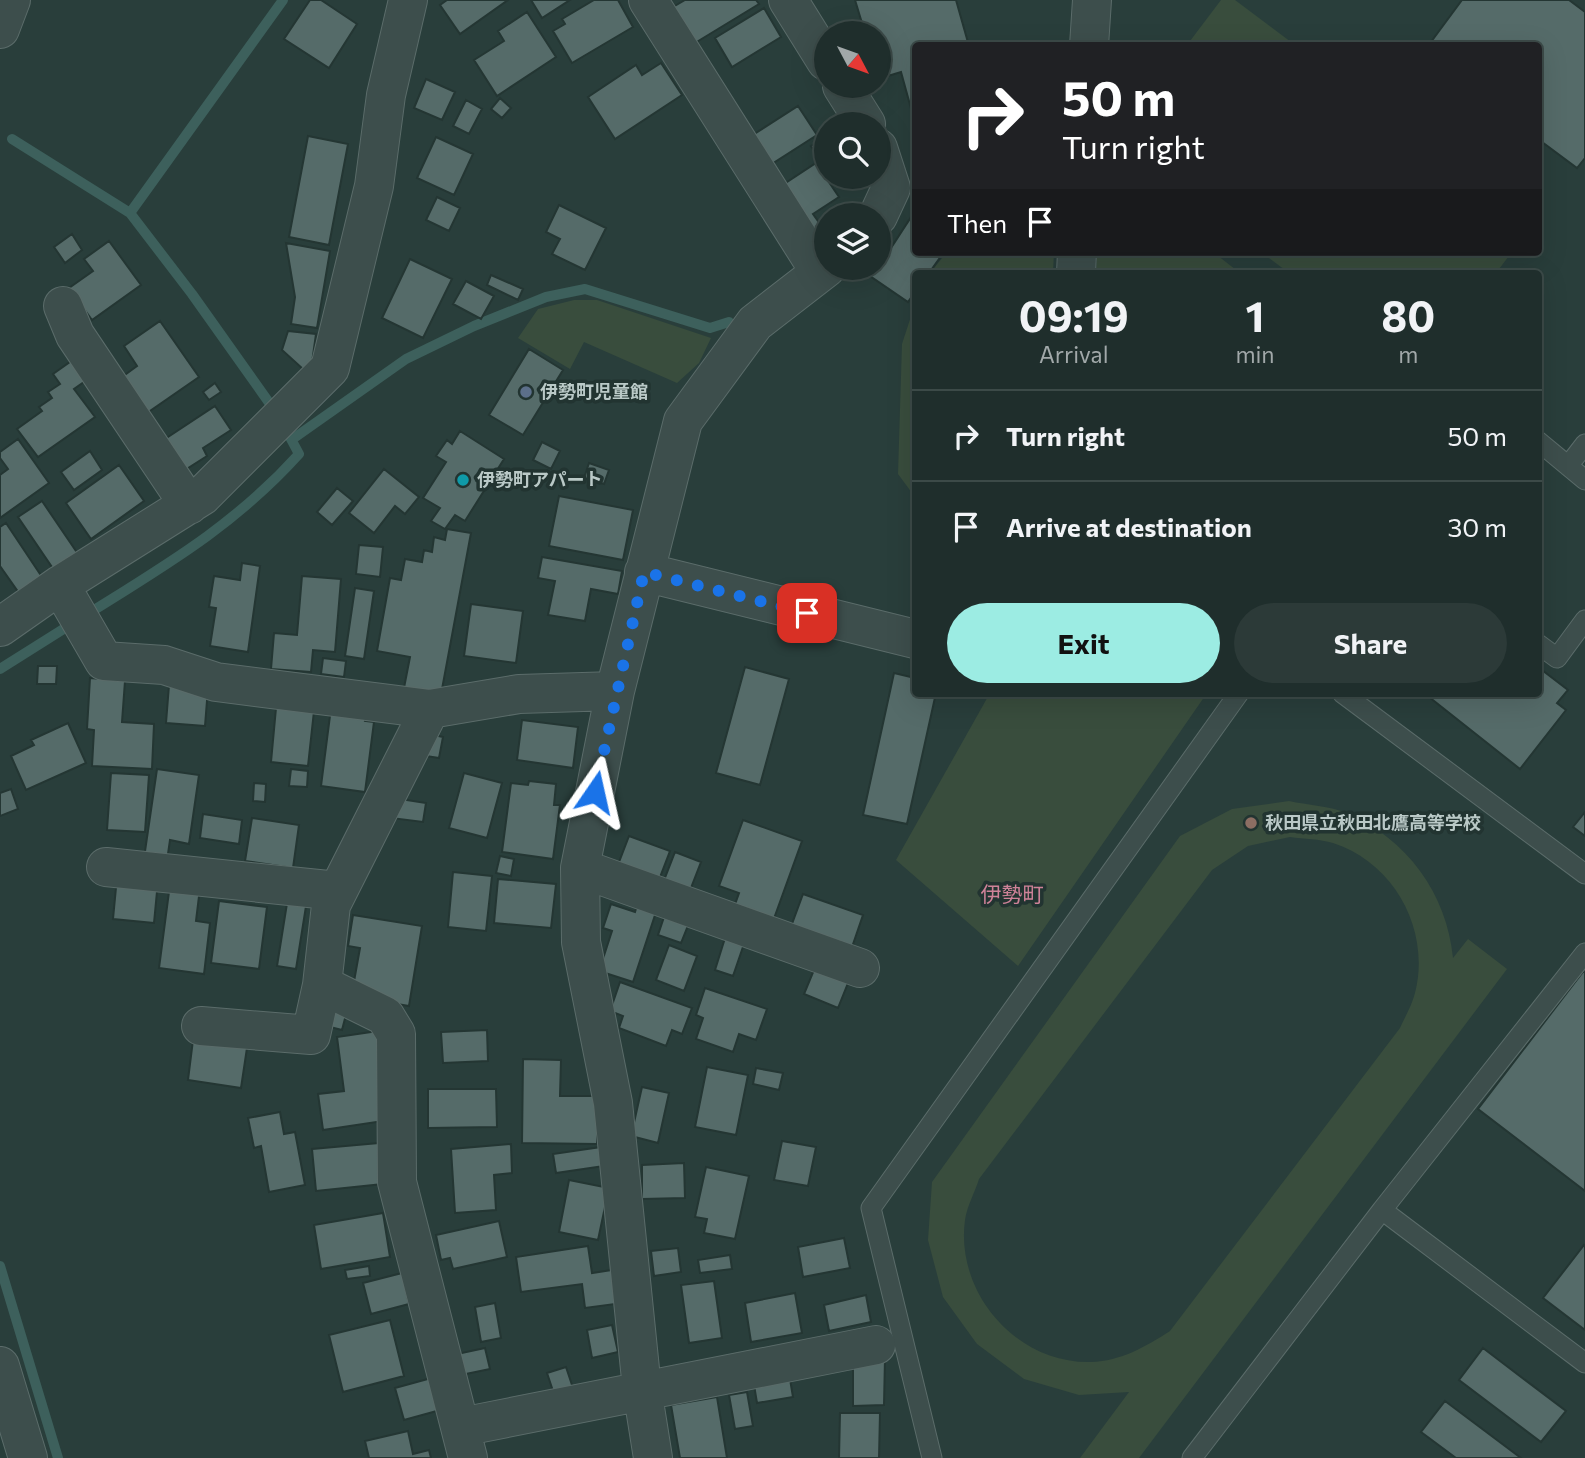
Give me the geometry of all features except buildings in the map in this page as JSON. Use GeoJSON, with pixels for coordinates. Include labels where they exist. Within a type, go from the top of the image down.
{"type":"FeatureCollection","features":[{"type":"Feature","properties":{"kind":"street"},"geometry":{"type":"LineString","coordinates":[[0,29],[11,0]]}},
{"type":"Feature","properties":{"kind":"street"},"geometry":{"type":"LineString","coordinates":[[0,627],[66,596],[202,496],[330,368],[374,186],[386,95],[408,0]]}},
{"type":"Feature","properties":{"kind":"street"},"geometry":{"type":"LineString","coordinates":[[648,0],[814,256]]}},
{"type":"Feature","properties":{"kind":"street"},"geometry":{"type":"LineString","coordinates":[[788,0],[814,42]]}},
{"type":"Feature","properties":{"kind":"street"},"geometry":{"type":"LineString","coordinates":[[1089,42],[1092,0]]}},
{"type":"Feature","properties":{"kind":"street"},"geometry":{"type":"LineString","coordinates":[[653,1458],[642,1389],[613,1103],[580,942],[580,868],[615,691],[683,421],[755,323],[814,277]]}},
{"type":"Feature","properties":{"kind":"street"},"geometry":{"type":"LineString","coordinates":[[63,306],[75,335],[189,505]]}},
{"type":"Feature","properties":{"kind":"street"},"geometry":{"type":"LineString","coordinates":[[644,572],[912,638]]}},
{"type":"Feature","properties":{"kind":"street"},"geometry":{"type":"LineString","coordinates":[[66,596],[104,661],[164,665],[216,682],[430,709],[519,694],[615,691]]}},
{"type":"Feature","properties":{"kind":"street"},"geometry":{"type":"LineString","coordinates":[[201,1027],[311,1035],[322,985],[331,905],[430,709]]}},
{"type":"Feature","properties":{"kind":"street"},"geometry":{"type":"LineString","coordinates":[[106,867],[338,891]]}},
{"type":"Feature","properties":{"kind":"street"},"geometry":{"type":"LineString","coordinates":[[580,868],[860,968]]}},
{"type":"Feature","properties":{"kind":"street"},"geometry":{"type":"LineString","coordinates":[[322,985],[385,1016],[396,1034],[397,1182],[464,1443],[642,1389],[876,1345]]}},
{"type":"Feature","properties":{"kind":"street"},"geometry":{"type":"LineString","coordinates":[[0,1366],[27,1458]]}},
{"type":"Feature","properties":{"kind":"lane"},"geometry":{"type":"LineString","coordinates":[[1542,444],[1585,480]]}},
{"type":"Feature","properties":{"kind":"lane"},"geometry":{"type":"LineString","coordinates":[[1568,466],[1585,444]]}},
{"type":"Feature","properties":{"kind":"lane"},"geometry":{"type":"LineString","coordinates":[[1542,647],[1557,658],[1585,620]]}},
{"type":"Feature","properties":{"kind":"lane"},"geometry":{"type":"LineString","coordinates":[[932,1458],[871,1208],[1236,697]]}},
{"type":"Feature","properties":{"kind":"lane"},"geometry":{"type":"LineString","coordinates":[[1347,697],[1585,874]]}},
{"type":"Feature","properties":{"kind":"lane"},"geometry":{"type":"LineString","coordinates":[[1192,1458],[1382,1210],[1585,953]]}},
{"type":"Feature","properties":{"kind":"lane"},"geometry":{"type":"LineString","coordinates":[[1382,1210],[1585,1363]]}},
{"type":"Feature","properties":{"kind":"green space"},"geometry":{"type":"Polygon","coordinates":[[[1221,0],[1235,0],[1291,42],[1189,42],[1221,0]]]}},
{"type":"Feature","properties":{"kind":"green space"},"geometry":{"type":"Polygon","coordinates":[[[944,256],[1054,256],[1053,270],[932,270],[944,256]]]}},
{"type":"Feature","properties":{"kind":"green space"},"geometry":{"type":"Polygon","coordinates":[[[1097,256],[1218,256],[1236,270],[1096,270],[1097,256]]]}},
{"type":"Feature","properties":{"kind":"green space"},"geometry":{"type":"Polygon","coordinates":[[[1266,256],[1509,256],[1498,270],[1285,270],[1266,256]]]}},
{"type":"Feature","properties":{"kind":"green space"},"geometry":{"type":"Polygon","coordinates":[[[574,300],[597,300],[711,338],[699,363],[677,383],[584,342],[570,369],[518,338],[538,309],[574,300]]]}},
{"type":"Feature","properties":{"kind":"green space"},"geometry":{"type":"Polygon","coordinates":[[[912,313],[912,493],[898,474],[902,344],[912,313]]]}},
{"type":"Feature","properties":{"kind":"green space"},"geometry":{"type":"Polygon","coordinates":[[[988,697],[1204,697],[1018,966],[896,860],[988,697]]]}},
{"type":"Feature","properties":{"kind":"green space"},"geometry":{"type":"Polygon","coordinates":[[[1289,801],[1347,813],[1369,824],[1405,853],[1433,891],[1449,934],[1453,958],[1468,939],[1507,969],[1139,1458],[1080,1458],[1129,1392],[1079,1395],[1024,1379],[977,1344],[943,1297],[928,1240],[932,1182],[1180,836],[1232,809],[1289,801]],[[1290,837],[1248,846],[1212,870],[979,1179],[965,1220],[965,1247],[970,1273],[981,1298],[996,1319],[1016,1337],[1039,1351],[1064,1359],[1102,1361],[1132,1352],[1170,1331],[1400,1028],[1414,997],[1419,970],[1418,946],[1403,902],[1374,866],[1355,853],[1333,843],[1290,837]]]}},
{"type":"Feature","properties":{"kind":"waterway"},"geometry":{"type":"LineString","coordinates":[[130,213],[283,0]]}},
{"type":"Feature","properties":{"kind":"waterway"},"geometry":{"type":"LineString","coordinates":[[12,139],[130,213],[192,294],[275,411]]}},
{"type":"Feature","properties":{"kind":"waterway"},"geometry":{"type":"LineString","coordinates":[[294,438],[406,359],[474,326],[546,297],[585,289],[710,328],[729,322]]}},
{"type":"Feature","properties":{"kind":"waterway"},"geometry":{"type":"LineString","coordinates":[[86,615],[225,523],[275,479],[299,454],[283,424]]}},
{"type":"Feature","properties":{"kind":"waterway"},"geometry":{"type":"LineString","coordinates":[[0,669],[73,623]]}},
{"type":"Feature","properties":{"kind":"waterway"},"geometry":{"type":"LineString","coordinates":[[0,1266],[58,1458]]}},
{"type":"Feature","properties":{"kind":"place","name":"伊勢町児童館"},"geometry":{"type":"Point","coordinates":[526,392]}},
{"type":"Feature","properties":{"kind":"place","name":"伊勢町アパート"},"geometry":{"type":"Point","coordinates":[463,480]}},
{"type":"Feature","properties":{"kind":"place","name":"秋田県立秋田北鷹高等学校"},"geometry":{"type":"Point","coordinates":[1251,823]}},
{"type":"Feature","properties":{"kind":"district","name":"伊勢町"},"geometry":{"type":"Point","coordinates":[1012,895]}},
{"type":"Feature","properties":{"kind":"route"},"geometry":{"type":"LineString","coordinates":[[595,792],[615,691],[644,572],[807,613]]}}]}
